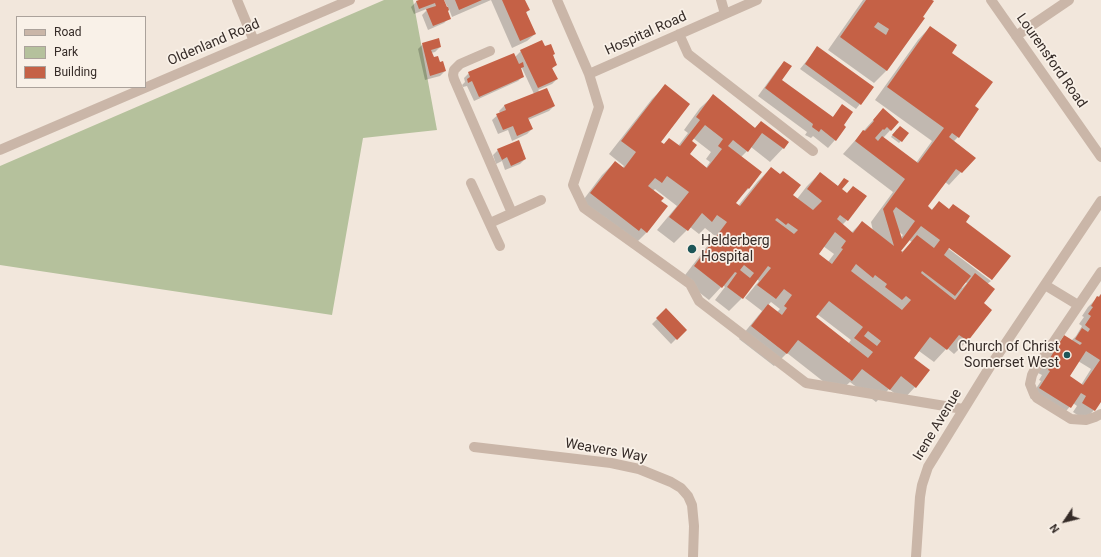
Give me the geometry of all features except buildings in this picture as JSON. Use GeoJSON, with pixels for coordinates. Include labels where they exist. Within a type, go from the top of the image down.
{"type":"FeatureCollection","features":[{"type":"Feature","properties":{"kind":"street"},"geometry":{"type":"LineString","coordinates":[[237,0],[254,41]]}},
{"type":"Feature","properties":{"kind":"street","name":"Oldenland Road"},"geometry":{"type":"LineString","coordinates":[[146,87],[350,0]]}},
{"type":"Feature","properties":{"kind":"street"},"geometry":{"type":"LineString","coordinates":[[557,0],[589,74],[599,107],[573,185],[584,208],[690,284],[699,301],[806,384],[963,408]]}},
{"type":"Feature","properties":{"kind":"street"},"geometry":{"type":"LineString","coordinates":[[721,0],[725,14]]}},
{"type":"Feature","properties":{"kind":"street","name":"Hospital Road"},"geometry":{"type":"LineString","coordinates":[[589,74],[757,0]]}},
{"type":"Feature","properties":{"kind":"street","name":"Lourensford Road"},"geometry":{"type":"LineString","coordinates":[[991,0],[1101,157]]}},
{"type":"Feature","properties":{"kind":"street"},"geometry":{"type":"LineString","coordinates":[[1016,36],[1069,0]]}},
{"type":"Feature","properties":{"kind":"street"},"geometry":{"type":"LineString","coordinates":[[679,34],[688,54],[813,151]]}},
{"type":"Feature","properties":{"kind":"street"},"geometry":{"type":"LineString","coordinates":[[490,52],[460,64],[454,70],[453,75],[512,213]]}},
{"type":"Feature","properties":{"kind":"street","name":"Oldenland Road"},"geometry":{"type":"LineString","coordinates":[[0,150],[144,88]]}},
{"type":"Feature","properties":{"kind":"street"},"geometry":{"type":"LineString","coordinates":[[471,183],[500,246]]}},
{"type":"Feature","properties":{"kind":"street"},"geometry":{"type":"LineString","coordinates":[[490,223],[541,200]]}},
{"type":"Feature","properties":{"kind":"street","name":"Irene Avenue"},"geometry":{"type":"LineString","coordinates":[[916,557],[920,497],[924,476],[934,455],[963,408],[1101,202]]}},
{"type":"Feature","properties":{"kind":"street"},"geometry":{"type":"LineString","coordinates":[[1101,272],[1030,379],[1032,389],[1037,398],[1064,415],[1071,418],[1086,420],[1101,414]]}},
{"type":"Feature","properties":{"kind":"street"},"geometry":{"type":"LineString","coordinates":[[1045,285],[1078,305]]}},
{"type":"Feature","properties":{"kind":"street","name":"Weavers Way"},"geometry":{"type":"LineString","coordinates":[[474,447],[611,463],[639,469],[671,482],[681,488],[688,496],[692,505],[694,526],[693,557]]}},
{"type":"Feature","properties":{"kind":"green space"},"geometry":{"type":"Polygon","coordinates":[[[384,0],[413,0],[437,130],[363,138],[332,315],[0,265],[0,166],[384,0]]]}},
{"type":"Feature","properties":{"kind":"place","name":"Helderberg Hospital"},"geometry":{"type":"Point","coordinates":[692,249]}},
{"type":"Feature","properties":{"kind":"place","name":"Church of Christ Somerset West"},"geometry":{"type":"Point","coordinates":[1067,355]}}]}
